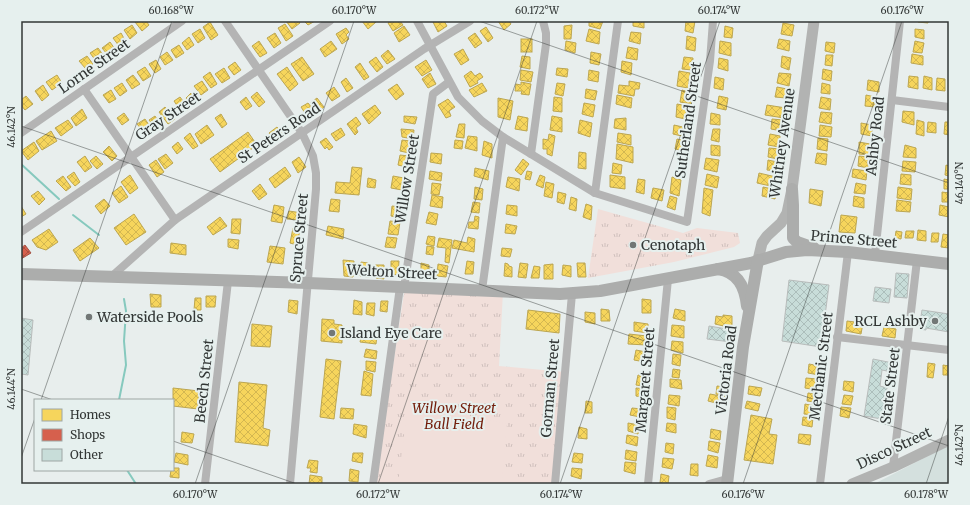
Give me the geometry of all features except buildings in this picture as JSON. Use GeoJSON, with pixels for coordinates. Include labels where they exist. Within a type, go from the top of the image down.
{"type":"FeatureCollection","features":[{"type":"Feature","properties":{"kind":"main road"},"geometry":{"type":"LineString","coordinates":[[792,189],[793,238],[797,242],[808,245],[816,250]]}},
{"type":"Feature","properties":{"kind":"main road","name":"Prince Street"},"geometry":{"type":"LineString","coordinates":[[758,260],[786,252],[816,250],[875,254],[949,264]]}},
{"type":"Feature","properties":{"kind":"main road","name":"Welton Street"},"geometry":{"type":"LineString","coordinates":[[21,274],[308,283],[572,294],[600,291],[668,279],[758,260]]}},
{"type":"Feature","properties":{"kind":"main road","name":"Victoria Road"},"geometry":{"type":"LineString","coordinates":[[727,481],[748,317],[758,260]]}},
{"type":"Feature","properties":{"kind":"main road"},"geometry":{"type":"LineString","coordinates":[[716,269],[729,272],[740,280],[744,291],[748,317]]}},
{"type":"Feature","properties":{"kind":"street","name":"Lorne Street"},"geometry":{"type":"LineString","coordinates":[[21,133],[182,21]]}},
{"type":"Feature","properties":{"kind":"street","name":"Spruce Street"},"geometry":{"type":"LineString","coordinates":[[225,21],[302,133],[313,156],[316,178],[290,484]]}},
{"type":"Feature","properties":{"kind":"street","name":"Gray Street"},"geometry":{"type":"LineString","coordinates":[[21,232],[330,21]]}},
{"type":"Feature","properties":{"kind":"street"},"geometry":{"type":"LineString","coordinates":[[417,21],[449,82],[464,104],[482,121],[503,137],[596,193],[618,21]]}},
{"type":"Feature","properties":{"kind":"street","name":"St Peters Road"},"geometry":{"type":"LineString","coordinates":[[111,277],[175,220],[430,45],[470,21]]}},
{"type":"Feature","properties":{"kind":"street"},"geometry":{"type":"LineString","coordinates":[[531,154],[546,44],[546,34],[543,21]]}},
{"type":"Feature","properties":{"kind":"street","name":"Sutherland Street"},"geometry":{"type":"LineString","coordinates":[[596,193],[687,222],[710,61],[713,21]]}},
{"type":"Feature","properties":{"kind":"street","name":"Whitney Avenue"},"geometry":{"type":"LineString","coordinates":[[758,260],[762,243],[781,223],[787,213],[792,189],[814,21]]}},
{"type":"Feature","properties":{"kind":"street","name":"Ashby Road"},"geometry":{"type":"LineString","coordinates":[[875,254],[900,21]]}},
{"type":"Feature","properties":{"kind":"street","name":"Willow Street"},"geometry":{"type":"LineString","coordinates":[[373,484],[433,94],[449,82]]}},
{"type":"Feature","properties":{"kind":"street"},"geometry":{"type":"LineString","coordinates":[[84,89],[175,220]]}},
{"type":"Feature","properties":{"kind":"street"},"geometry":{"type":"LineString","coordinates":[[892,100],[949,107]]}},
{"type":"Feature","properties":{"kind":"street"},"geometry":{"type":"LineString","coordinates":[[482,290],[503,137]]}},
{"type":"Feature","properties":{"kind":"street","name":"Mechanic Street"},"geometry":{"type":"LineString","coordinates":[[820,484],[848,252]]}},
{"type":"Feature","properties":{"kind":"street","name":"State Street"},"geometry":{"type":"LineString","coordinates":[[893,467],[917,260]]}},
{"type":"Feature","properties":{"kind":"street","name":"Margaret Street"},"geometry":{"type":"LineString","coordinates":[[648,484],[668,279]]}},
{"type":"Feature","properties":{"kind":"street","name":"Beech Street"},"geometry":{"type":"LineString","coordinates":[[205,484],[228,281]]}},
{"type":"Feature","properties":{"kind":"street","name":"Gorman Street"},"geometry":{"type":"LineString","coordinates":[[555,484],[572,294]]}},
{"type":"Feature","properties":{"kind":"street"},"geometry":{"type":"LineString","coordinates":[[837,337],[949,350]]}},
{"type":"Feature","properties":{"kind":"street","name":"Disco Street"},"geometry":{"type":"LineString","coordinates":[[852,484],[893,467],[949,440]]}},
{"type":"Feature","properties":{"kind":"street"},"geometry":{"type":"LineString","coordinates":[[709,484],[727,481]]}},
{"type":"Feature","properties":{"kind":"shaded area"},"geometry":{"type":"Polygon","coordinates":[[[949,445],[949,484],[874,484],[949,445]]]}},
{"type":"Feature","properties":{"kind":"green space"},"geometry":{"type":"Polygon","coordinates":[[[598,209],[683,233],[697,228],[738,233],[740,243],[734,247],[674,262],[588,278],[598,209]]]}},
{"type":"Feature","properties":{"kind":"green space","name":"Willow Street Ball Field"},"geometry":{"type":"Polygon","coordinates":[[[405,287],[503,292],[499,366],[565,372],[555,484],[375,484],[405,287]]]}},
{"type":"Feature","properties":{"kind":"green space"},"geometry":{"type":"Polygon","coordinates":[[[408,402],[507,424],[502,484],[398,484],[408,402]]]}},
{"type":"Feature","properties":{"kind":"waterway"},"geometry":{"type":"LineString","coordinates":[[21,164],[59,199]]}},
{"type":"Feature","properties":{"kind":"waterway"},"geometry":{"type":"LineString","coordinates":[[73,215],[99,235]]}},
{"type":"Feature","properties":{"kind":"waterway"},"geometry":{"type":"LineString","coordinates":[[119,399],[126,365],[124,341],[126,311],[124,299]]}},
{"type":"Feature","properties":{"kind":"waterway"},"geometry":{"type":"LineString","coordinates":[[128,471],[136,484]]}},
{"type":"Feature","properties":{"kind":"place","name":"Cenotaph"},"geometry":{"type":"Point","coordinates":[633,245]}},
{"type":"Feature","properties":{"kind":"place","name":"Waterside Pools"},"geometry":{"type":"Point","coordinates":[89,317]}},
{"type":"Feature","properties":{"kind":"place","name":"RCL Ashby"},"geometry":{"type":"Point","coordinates":[935,321]}},
{"type":"Feature","properties":{"kind":"place","name":"Island Eye Care"},"geometry":{"type":"Point","coordinates":[332,333]}}]}
